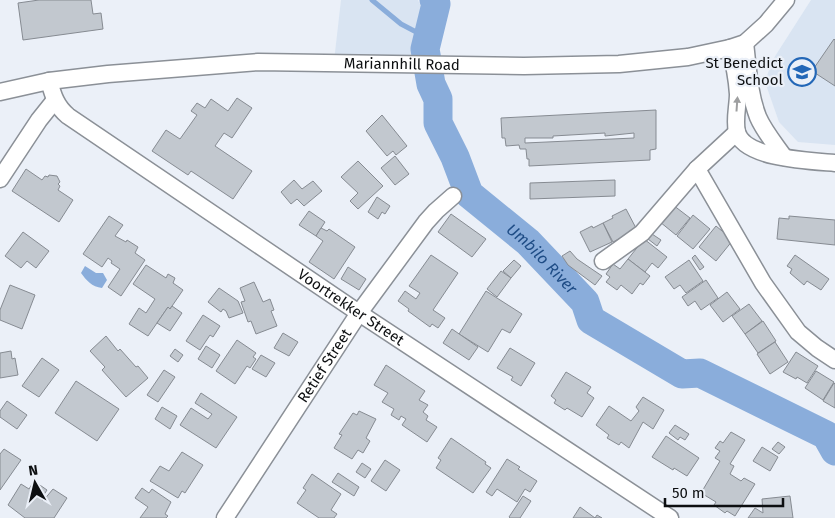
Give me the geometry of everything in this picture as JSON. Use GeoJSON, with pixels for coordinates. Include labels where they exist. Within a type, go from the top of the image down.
{"type":"FeatureCollection","features":[{"type":"Feature","properties":{"kind":"street"},"geometry":{"type":"LineString","coordinates":[[737,46],[766,24],[786,0]]}},
{"type":"Feature","properties":{"kind":"street"},"geometry":{"type":"LineString","coordinates":[[737,46],[737,132],[741,140],[752,148],[784,157],[835,164]]}},
{"type":"Feature","properties":{"kind":"street"},"geometry":{"type":"LineString","coordinates":[[737,46],[758,116],[763,127],[784,157]]}},
{"type":"Feature","properties":{"kind":"street","name":"Mariannhill Road"},"geometry":{"type":"LineString","coordinates":[[0,92],[49,81],[176,67],[258,62],[455,65],[619,64],[688,57],[737,46]]}},
{"type":"Feature","properties":{"kind":"street","name":"Voortrekker Street"},"geometry":{"type":"LineString","coordinates":[[49,81],[55,100],[62,111],[68,116],[358,313],[670,518]]}},
{"type":"Feature","properties":{"kind":"street"},"geometry":{"type":"LineString","coordinates":[[0,179],[39,120],[55,100]]}},
{"type":"Feature","properties":{"kind":"street"},"geometry":{"type":"LineString","coordinates":[[603,261],[642,233],[697,169],[737,132]]}},
{"type":"Feature","properties":{"kind":"street"},"geometry":{"type":"LineString","coordinates":[[697,169],[763,283],[798,332],[835,360]]}},
{"type":"Feature","properties":{"kind":"street","name":"Retief Street"},"geometry":{"type":"LineString","coordinates":[[224,518],[358,313],[426,222],[436,210],[453,196]]}},
{"type":"Feature","properties":{"kind":"shaded area"},"geometry":{"type":"Polygon","coordinates":[[[341,0],[418,0],[423,11],[423,64],[334,61],[341,0]]]}},
{"type":"Feature","properties":{"kind":"shaded area","name":"St Benedict School"},"geometry":{"type":"Polygon","coordinates":[[[811,0],[835,0],[835,145],[798,142],[779,122],[765,82],[772,61],[811,0]]]}},
{"type":"Feature","properties":{"kind":"water"},"geometry":{"type":"Polygon","coordinates":[[[85,266],[96,273],[103,273],[107,280],[102,288],[92,285],[83,276],[81,273],[85,266]]]}},
{"type":"Feature","properties":{"kind":"building"},"geometry":{"type":"Polygon","coordinates":[[[39,0],[91,0],[93,14],[101,13],[103,29],[23,40],[18,3],[39,0]]]}},
{"type":"Feature","properties":{"kind":"building"},"geometry":{"type":"Polygon","coordinates":[[[835,40],[835,86],[812,71],[835,40]]]}},
{"type":"Feature","properties":{"kind":"building"},"geometry":{"type":"Polygon","coordinates":[[[237,98],[252,108],[232,138],[224,133],[215,146],[252,171],[233,199],[191,171],[188,175],[152,151],[166,130],[180,139],[197,115],[191,111],[197,103],[205,108],[211,99],[228,111],[237,98]]]}},
{"type":"Feature","properties":{"kind":"building"},"geometry":{"type":"Polygon","coordinates":[[[656,110],[656,149],[650,150],[650,160],[529,166],[526,149],[520,149],[519,145],[506,146],[505,138],[502,138],[501,118],[656,110]],[[605,133],[553,136],[553,138],[525,138],[525,143],[634,138],[634,133],[605,136],[605,133]]]}},
{"type":"Feature","properties":{"kind":"building"},"geometry":{"type":"Polygon","coordinates":[[[382,115],[407,146],[396,155],[393,151],[387,156],[366,131],[382,115]]]}},
{"type":"Feature","properties":{"kind":"building"},"geometry":{"type":"Polygon","coordinates":[[[395,156],[409,174],[395,185],[381,168],[395,156]]]}},
{"type":"Feature","properties":{"kind":"building"},"geometry":{"type":"Polygon","coordinates":[[[358,161],[383,186],[358,209],[350,201],[358,193],[341,177],[358,161]]]}},
{"type":"Feature","properties":{"kind":"building"},"geometry":{"type":"Polygon","coordinates":[[[26,169],[42,180],[45,176],[57,176],[60,182],[58,190],[73,200],[59,222],[12,191],[26,169]]]}},
{"type":"Feature","properties":{"kind":"building"},"geometry":{"type":"Polygon","coordinates":[[[294,180],[302,189],[313,181],[322,191],[304,206],[297,199],[291,204],[281,192],[294,180]]]}},
{"type":"Feature","properties":{"kind":"building"},"geometry":{"type":"Polygon","coordinates":[[[615,180],[615,196],[530,199],[530,183],[615,180]]]}},
{"type":"Feature","properties":{"kind":"building"},"geometry":{"type":"Polygon","coordinates":[[[377,197],[390,206],[385,214],[382,212],[378,219],[368,212],[377,197]]]}},
{"type":"Feature","properties":{"kind":"building"},"geometry":{"type":"Polygon","coordinates":[[[673,205],[690,218],[676,235],[660,222],[673,205]]]}},
{"type":"Feature","properties":{"kind":"building"},"geometry":{"type":"Polygon","coordinates":[[[626,209],[637,230],[613,242],[603,223],[626,209]]]}},
{"type":"Feature","properties":{"kind":"building"},"geometry":{"type":"Polygon","coordinates":[[[309,211],[325,222],[316,236],[299,225],[309,211]]]}},
{"type":"Feature","properties":{"kind":"building"},"geometry":{"type":"Polygon","coordinates":[[[451,214],[486,239],[472,257],[438,232],[451,214]]]}},
{"type":"Feature","properties":{"kind":"building"},"geometry":{"type":"Polygon","coordinates":[[[693,215],[710,229],[693,249],[677,236],[693,215]]]}},
{"type":"Feature","properties":{"kind":"building"},"geometry":{"type":"Polygon","coordinates":[[[109,216],[123,225],[115,236],[126,242],[127,240],[138,247],[135,253],[145,260],[121,296],[108,287],[120,269],[111,263],[112,261],[108,258],[102,267],[83,254],[109,216]]]}},
{"type":"Feature","properties":{"kind":"building"},"geometry":{"type":"Polygon","coordinates":[[[789,216],[835,220],[835,245],[777,239],[779,218],[789,219],[789,216]]]}},
{"type":"Feature","properties":{"kind":"building"},"geometry":{"type":"Polygon","coordinates":[[[603,223],[612,242],[590,252],[580,232],[603,223]]]}},
{"type":"Feature","properties":{"kind":"building"},"geometry":{"type":"Polygon","coordinates":[[[716,226],[733,240],[716,261],[699,247],[716,226]]]}},
{"type":"Feature","properties":{"kind":"building"},"geometry":{"type":"Polygon","coordinates":[[[321,228],[327,231],[329,229],[355,247],[334,279],[309,262],[323,241],[316,236],[321,228]]]}},
{"type":"Feature","properties":{"kind":"building"},"geometry":{"type":"Polygon","coordinates":[[[23,232],[49,251],[36,268],[27,261],[21,268],[5,256],[23,232]]]}},
{"type":"Feature","properties":{"kind":"building"},"geometry":{"type":"Polygon","coordinates":[[[652,234],[661,240],[657,246],[648,239],[652,234]]]}},
{"type":"Feature","properties":{"kind":"building"},"geometry":{"type":"Polygon","coordinates":[[[644,239],[667,257],[658,268],[652,263],[645,272],[628,259],[644,239]]]}},
{"type":"Feature","properties":{"kind":"building"},"geometry":{"type":"Polygon","coordinates":[[[570,251],[577,259],[602,276],[595,285],[568,265],[562,256],[570,251]]]}},
{"type":"Feature","properties":{"kind":"building"},"geometry":{"type":"Polygon","coordinates":[[[431,255],[458,273],[433,310],[445,318],[438,328],[432,324],[430,327],[398,301],[405,291],[416,299],[420,293],[409,286],[431,255]]]}},
{"type":"Feature","properties":{"kind":"building"},"geometry":{"type":"Polygon","coordinates":[[[695,255],[704,267],[700,270],[692,258],[695,255]]]}},
{"type":"Feature","properties":{"kind":"building"},"geometry":{"type":"Polygon","coordinates":[[[795,255],[829,279],[821,290],[807,281],[804,285],[790,273],[792,269],[787,266],[795,255]]]}},
{"type":"Feature","properties":{"kind":"building"},"geometry":{"type":"Polygon","coordinates":[[[628,259],[650,276],[643,285],[640,283],[632,294],[621,285],[617,290],[606,282],[610,277],[606,274],[613,264],[620,269],[628,259]]]}},
{"type":"Feature","properties":{"kind":"building"},"geometry":{"type":"Polygon","coordinates":[[[514,260],[521,266],[511,278],[503,271],[514,260]]]}},
{"type":"Feature","properties":{"kind":"building"},"geometry":{"type":"Polygon","coordinates":[[[689,260],[703,281],[686,293],[680,285],[674,289],[665,277],[689,260]]]}},
{"type":"Feature","properties":{"kind":"building"},"geometry":{"type":"Polygon","coordinates":[[[146,265],[166,278],[168,274],[175,278],[173,283],[183,290],[170,309],[168,307],[148,336],[129,324],[139,308],[146,313],[155,299],[133,284],[146,265]]]}},
{"type":"Feature","properties":{"kind":"building"},"geometry":{"type":"Polygon","coordinates":[[[348,267],[366,279],[359,290],[341,279],[348,267]]]}},
{"type":"Feature","properties":{"kind":"building"},"geometry":{"type":"Polygon","coordinates":[[[501,271],[511,278],[497,297],[487,289],[501,271]]]}},
{"type":"Feature","properties":{"kind":"building"},"geometry":{"type":"Polygon","coordinates":[[[706,280],[718,298],[701,310],[695,301],[688,306],[682,297],[706,280]]]}},
{"type":"Feature","properties":{"kind":"building"},"geometry":{"type":"Polygon","coordinates":[[[254,282],[263,302],[270,299],[274,310],[271,311],[277,326],[256,334],[251,321],[248,322],[241,302],[245,301],[240,288],[254,282]]]}},
{"type":"Feature","properties":{"kind":"building"},"geometry":{"type":"Polygon","coordinates":[[[10,285],[35,295],[22,329],[0,320],[0,310],[10,285]]]}},
{"type":"Feature","properties":{"kind":"building"},"geometry":{"type":"Polygon","coordinates":[[[219,288],[238,301],[243,313],[229,318],[226,311],[223,309],[221,312],[208,302],[219,288]]]}},
{"type":"Feature","properties":{"kind":"building"},"geometry":{"type":"Polygon","coordinates":[[[486,291],[522,314],[510,333],[502,329],[488,352],[459,334],[486,291]]]}},
{"type":"Feature","properties":{"kind":"building"},"geometry":{"type":"Polygon","coordinates":[[[727,292],[740,309],[723,322],[710,305],[727,292]]]}},
{"type":"Feature","properties":{"kind":"building"},"geometry":{"type":"Polygon","coordinates":[[[749,304],[762,321],[745,334],[732,316],[749,304]]]}},
{"type":"Feature","properties":{"kind":"building"},"geometry":{"type":"Polygon","coordinates":[[[172,306],[182,313],[170,331],[157,323],[168,307],[170,309],[172,306]]]}},
{"type":"Feature","properties":{"kind":"building"},"geometry":{"type":"Polygon","coordinates":[[[203,315],[220,326],[213,337],[210,335],[200,350],[186,341],[203,315]]]}},
{"type":"Feature","properties":{"kind":"building"},"geometry":{"type":"Polygon","coordinates":[[[763,321],[776,341],[758,353],[745,334],[763,321]]]}},
{"type":"Feature","properties":{"kind":"building"},"geometry":{"type":"Polygon","coordinates":[[[452,329],[478,347],[469,360],[443,343],[452,329]]]}},
{"type":"Feature","properties":{"kind":"building"},"geometry":{"type":"Polygon","coordinates":[[[283,333],[298,342],[289,356],[274,348],[283,333]]]}},
{"type":"Feature","properties":{"kind":"building"},"geometry":{"type":"Polygon","coordinates":[[[106,336],[118,351],[120,349],[148,378],[126,397],[102,370],[105,367],[90,351],[106,336]]]}},
{"type":"Feature","properties":{"kind":"building"},"geometry":{"type":"Polygon","coordinates":[[[237,340],[256,353],[253,357],[256,359],[250,368],[247,366],[235,384],[216,371],[237,340]]]}},
{"type":"Feature","properties":{"kind":"building"},"geometry":{"type":"Polygon","coordinates":[[[775,342],[788,362],[770,374],[757,354],[775,342]]]}},
{"type":"Feature","properties":{"kind":"building"},"geometry":{"type":"Polygon","coordinates":[[[206,346],[220,355],[212,368],[198,359],[206,346]]]}},
{"type":"Feature","properties":{"kind":"building"},"geometry":{"type":"Polygon","coordinates":[[[510,348],[535,363],[521,386],[511,380],[513,377],[497,368],[510,348]]]}},
{"type":"Feature","properties":{"kind":"building"},"geometry":{"type":"Polygon","coordinates":[[[175,349],[183,355],[178,362],[170,356],[175,349]]]}},
{"type":"Feature","properties":{"kind":"building"},"geometry":{"type":"Polygon","coordinates":[[[11,351],[12,359],[15,358],[18,375],[0,378],[0,353],[11,351]]]}},
{"type":"Feature","properties":{"kind":"building"},"geometry":{"type":"Polygon","coordinates":[[[796,352],[818,366],[807,383],[783,372],[796,352]]]}},
{"type":"Feature","properties":{"kind":"building"},"geometry":{"type":"Polygon","coordinates":[[[261,355],[275,363],[266,377],[252,369],[261,355]]]}},
{"type":"Feature","properties":{"kind":"building"},"geometry":{"type":"Polygon","coordinates":[[[42,358],[59,370],[39,397],[22,386],[42,358]]]}},
{"type":"Feature","properties":{"kind":"building"},"geometry":{"type":"Polygon","coordinates":[[[386,365],[425,391],[419,400],[428,405],[423,412],[428,416],[426,420],[437,427],[427,442],[402,425],[406,419],[401,416],[399,420],[391,415],[394,409],[382,402],[388,393],[374,385],[386,365]]]}},
{"type":"Feature","properties":{"kind":"building"},"geometry":{"type":"Polygon","coordinates":[[[164,370],[175,377],[158,402],[147,395],[164,370]]]}},
{"type":"Feature","properties":{"kind":"building"},"geometry":{"type":"Polygon","coordinates":[[[816,371],[834,382],[823,400],[805,388],[816,371]]]}},
{"type":"Feature","properties":{"kind":"building"},"geometry":{"type":"Polygon","coordinates":[[[566,372],[591,387],[587,393],[594,398],[582,417],[554,403],[556,400],[551,396],[566,372]]]}},
{"type":"Feature","properties":{"kind":"building"},"geometry":{"type":"Polygon","coordinates":[[[76,381],[119,409],[97,441],[55,413],[76,381]]]}},
{"type":"Feature","properties":{"kind":"building"},"geometry":{"type":"Polygon","coordinates":[[[835,384],[835,408],[823,401],[835,384]]]}},
{"type":"Feature","properties":{"kind":"building"},"geometry":{"type":"Polygon","coordinates":[[[201,393],[237,417],[216,448],[180,425],[191,408],[208,419],[212,414],[195,403],[201,393]]]}},
{"type":"Feature","properties":{"kind":"building"},"geometry":{"type":"Polygon","coordinates":[[[643,397],[664,410],[653,429],[643,422],[629,448],[621,442],[619,445],[607,438],[609,435],[596,425],[609,406],[631,421],[639,411],[636,407],[643,397]]]}},
{"type":"Feature","properties":{"kind":"building"},"geometry":{"type":"Polygon","coordinates":[[[7,401],[27,415],[17,429],[0,417],[0,411],[7,401]]]}},
{"type":"Feature","properties":{"kind":"building"},"geometry":{"type":"Polygon","coordinates":[[[162,407],[177,416],[170,429],[155,419],[162,407]]]}},
{"type":"Feature","properties":{"kind":"building"},"geometry":{"type":"Polygon","coordinates":[[[359,411],[376,419],[366,438],[370,441],[363,453],[358,450],[352,459],[334,448],[342,435],[339,434],[353,413],[357,415],[359,411]]]}},
{"type":"Feature","properties":{"kind":"building"},"geometry":{"type":"Polygon","coordinates":[[[675,425],[689,434],[685,440],[680,437],[678,440],[669,433],[675,425]]]}},
{"type":"Feature","properties":{"kind":"building"},"geometry":{"type":"Polygon","coordinates":[[[731,432],[745,440],[730,464],[734,466],[730,474],[741,481],[744,478],[755,484],[735,516],[727,511],[725,513],[714,505],[716,502],[701,493],[720,461],[715,458],[720,451],[715,448],[720,441],[723,443],[731,432]]]}},
{"type":"Feature","properties":{"kind":"building"},"geometry":{"type":"Polygon","coordinates":[[[666,436],[699,458],[687,476],[652,457],[666,436]]]}},
{"type":"Feature","properties":{"kind":"building"},"geometry":{"type":"Polygon","coordinates":[[[451,438],[486,462],[485,464],[491,468],[473,493],[436,468],[441,460],[438,458],[451,438]]]}},
{"type":"Feature","properties":{"kind":"building"},"geometry":{"type":"Polygon","coordinates":[[[778,442],[785,447],[779,454],[772,449],[778,442]]]}},
{"type":"Feature","properties":{"kind":"building"},"geometry":{"type":"Polygon","coordinates":[[[762,447],[778,457],[770,471],[753,461],[762,447]]]}},
{"type":"Feature","properties":{"kind":"building"},"geometry":{"type":"Polygon","coordinates":[[[4,449],[21,460],[0,490],[0,454],[4,449]]]}},
{"type":"Feature","properties":{"kind":"building"},"geometry":{"type":"Polygon","coordinates":[[[182,452],[203,465],[185,493],[182,491],[178,498],[150,481],[160,466],[169,471],[182,452]]]}},
{"type":"Feature","properties":{"kind":"building"},"geometry":{"type":"Polygon","coordinates":[[[507,459],[520,467],[518,469],[537,481],[530,492],[525,489],[517,502],[497,489],[492,496],[486,492],[507,459]]]}},
{"type":"Feature","properties":{"kind":"building"},"geometry":{"type":"Polygon","coordinates":[[[385,460],[400,470],[386,491],[371,481],[385,460]]]}},
{"type":"Feature","properties":{"kind":"building"},"geometry":{"type":"Polygon","coordinates":[[[362,463],[371,469],[365,478],[356,472],[362,463]]]}},
{"type":"Feature","properties":{"kind":"building"},"geometry":{"type":"Polygon","coordinates":[[[338,473],[359,487],[354,496],[332,482],[338,473]]]}},
{"type":"Feature","properties":{"kind":"building"},"geometry":{"type":"Polygon","coordinates":[[[312,474],[341,494],[331,510],[337,514],[334,518],[319,518],[297,503],[306,490],[303,488],[312,474]]]}},
{"type":"Feature","properties":{"kind":"building"},"geometry":{"type":"Polygon","coordinates":[[[34,481],[47,490],[41,499],[43,501],[53,489],[67,498],[54,518],[25,518],[8,505],[21,484],[29,489],[34,481]]]}},
{"type":"Feature","properties":{"kind":"building"},"geometry":{"type":"Polygon","coordinates":[[[142,488],[149,493],[152,489],[171,502],[165,514],[168,516],[166,518],[140,518],[148,507],[135,498],[142,488]]]}},
{"type":"Feature","properties":{"kind":"building"},"geometry":{"type":"Polygon","coordinates":[[[523,496],[531,501],[520,518],[510,518],[509,517],[523,496]]]}},
{"type":"Feature","properties":{"kind":"building"},"geometry":{"type":"Polygon","coordinates":[[[790,496],[793,518],[748,518],[755,508],[763,513],[762,499],[790,496]]]}},
{"type":"Feature","properties":{"kind":"building"},"geometry":{"type":"Polygon","coordinates":[[[580,507],[595,518],[573,518],[580,507]]]}},
{"type":"Feature","properties":{"kind":"waterway"},"geometry":{"type":"LineString","coordinates":[[372,0],[401,24],[420,34],[425,49]]}},
{"type":"Feature","properties":{"kind":"waterway","name":"Umbilo River"},"geometry":{"type":"LineString","coordinates":[[434,0],[436,4],[425,49],[431,84],[438,99],[438,123],[455,157],[469,194],[528,242],[585,302],[591,320],[682,374],[700,373],[826,435],[835,451]]}},
{"type":"Feature","properties":{"kind":"place","name":"St Benedict School"},"geometry":{"type":"Point","coordinates":[802,72]}}]}
